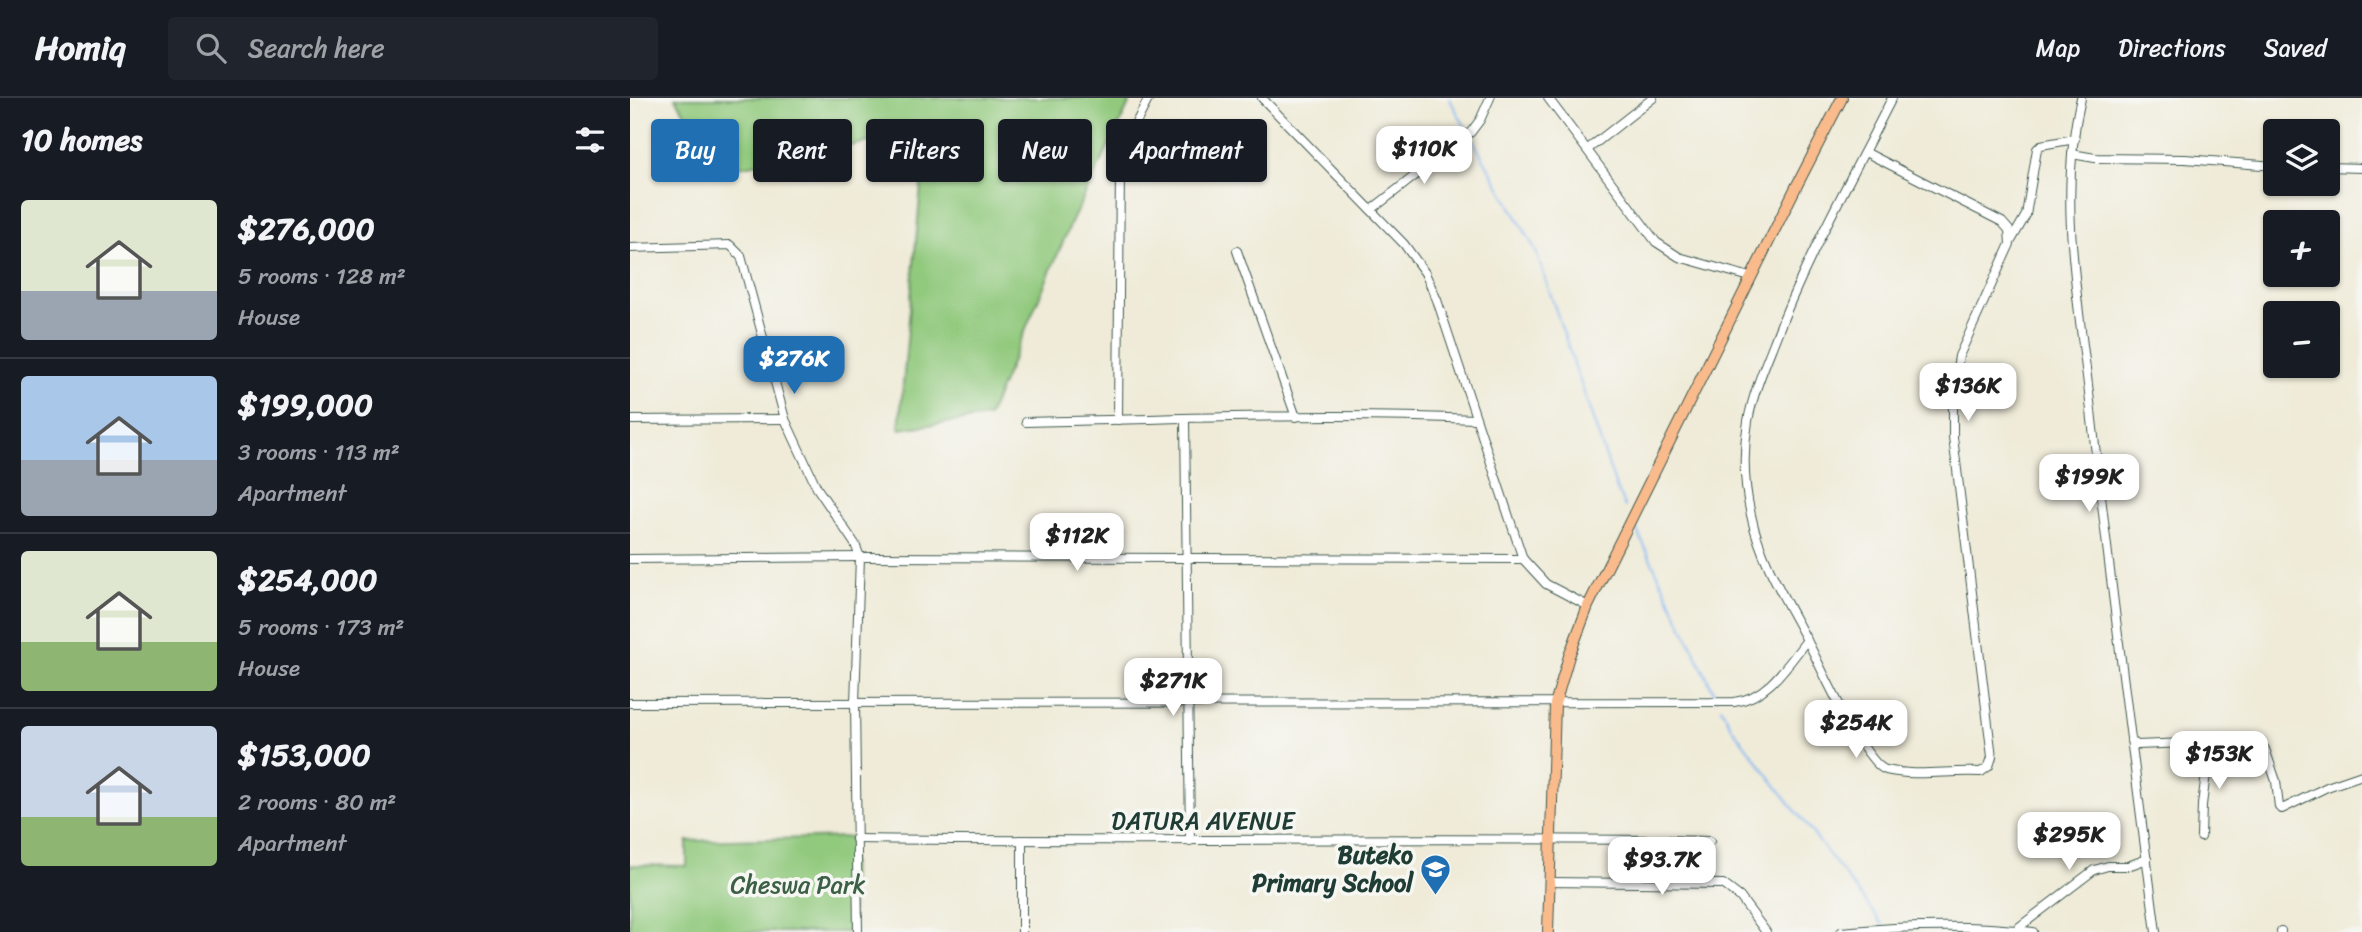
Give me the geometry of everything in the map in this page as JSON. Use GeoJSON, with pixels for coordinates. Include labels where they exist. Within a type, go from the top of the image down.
{"type":"FeatureCollection","features":[{"type":"Feature","properties":{"kind":"main road"},"geometry":{"type":"LineString","coordinates":[[1548,932],[1555,704],[1569,656],[1588,606],[1842,98]]}},
{"type":"Feature","properties":{"kind":"street"},"geometry":{"type":"LineString","coordinates":[[1118,420],[1120,168],[1126,142],[1149,98]]}},
{"type":"Feature","properties":{"kind":"street"},"geometry":{"type":"LineString","coordinates":[[1262,98],[1404,244],[1425,273],[1437,300],[1523,559],[1546,584],[1588,606]]}},
{"type":"Feature","properties":{"kind":"street"},"geometry":{"type":"LineString","coordinates":[[1371,209],[1471,132],[1490,98]]}},
{"type":"Feature","properties":{"kind":"street"},"geometry":{"type":"LineString","coordinates":[[1548,98],[1643,228],[1665,250],[1679,257],[1751,277]]}},
{"type":"Feature","properties":{"kind":"street"},"geometry":{"type":"LineString","coordinates":[[1587,149],[1653,98]]}},
{"type":"Feature","properties":{"kind":"street"},"geometry":{"type":"LineString","coordinates":[[1892,98],[1789,302],[1756,389],[1748,423],[1745,471],[1752,519],[1759,544],[1859,740],[1881,768],[1907,772],[1981,772],[1989,766],[1992,757],[1954,437],[1953,394],[1959,356],[2026,215],[2037,149],[2041,145],[2075,139]]}},
{"type":"Feature","properties":{"kind":"street"},"geometry":{"type":"LineString","coordinates":[[2081,98],[2069,191],[2072,249],[2156,932]]}},
{"type":"Feature","properties":{"kind":"street"},"geometry":{"type":"LineString","coordinates":[[1865,152],[2002,222],[2009,230],[2010,244]]}},
{"type":"Feature","properties":{"kind":"street"},"geometry":{"type":"LineString","coordinates":[[2072,154],[2095,158],[2185,159],[2263,165]]}},
{"type":"Feature","properties":{"kind":"street"},"geometry":{"type":"LineString","coordinates":[[2340,167],[2362,168]]}},
{"type":"Feature","properties":{"kind":"street"},"geometry":{"type":"LineString","coordinates":[[630,248],[730,245],[736,249],[741,256],[785,419],[817,488],[855,544],[860,557],[856,703],[858,932]]}},
{"type":"Feature","properties":{"kind":"street"},"geometry":{"type":"LineString","coordinates":[[1237,251],[1296,417]]}},
{"type":"Feature","properties":{"kind":"street"},"geometry":{"type":"LineString","coordinates":[[1026,422],[1418,416],[1475,419]]}},
{"type":"Feature","properties":{"kind":"street"},"geometry":{"type":"LineString","coordinates":[[630,420],[785,419]]}},
{"type":"Feature","properties":{"kind":"street"},"geometry":{"type":"LineString","coordinates":[[1185,419],[1190,841]]}},
{"type":"Feature","properties":{"kind":"street"},"geometry":{"type":"LineString","coordinates":[[630,559],[1523,559]]}},
{"type":"Feature","properties":{"kind":"street"},"geometry":{"type":"LineString","coordinates":[[630,703],[1720,703],[1748,701],[1758,696],[1772,684],[1807,640]]}},
{"type":"Feature","properties":{"kind":"street"},"geometry":{"type":"LineString","coordinates":[[2131,740],[2137,745],[2210,742],[2266,749],[2276,781],[2279,807],[2282,808],[2327,787],[2362,775]]}},
{"type":"Feature","properties":{"kind":"street"},"geometry":{"type":"LineString","coordinates":[[2201,837],[2210,742]]}},
{"type":"Feature","properties":{"kind":"street","name":"DATURA AVENUE"},"geometry":{"type":"LineString","coordinates":[[856,839],[1190,841],[1550,838],[1710,841]]}},
{"type":"Feature","properties":{"kind":"street"},"geometry":{"type":"LineString","coordinates":[[1022,841],[1023,932]]}},
{"type":"Feature","properties":{"kind":"street"},"geometry":{"type":"LineString","coordinates":[[2014,931],[2094,870],[2108,866],[2128,866],[2147,859]]}},
{"type":"Feature","properties":{"kind":"street"},"geometry":{"type":"LineString","coordinates":[[1549,882],[1723,884],[1740,897],[1766,932]]}},
{"type":"Feature","properties":{"kind":"street"},"geometry":{"type":"LineString","coordinates":[[1841,932],[1898,926],[2033,932]]}},
{"type":"Feature","properties":{"kind":"green space"},"geometry":{"type":"Polygon","coordinates":[[[675,98],[1132,98],[1122,119],[1106,119],[1106,151],[1092,180],[1092,119],[998,119],[998,182],[1091,182],[988,417],[899,429],[921,182],[984,182],[984,119],[866,119],[866,143],[852,145],[852,119],[753,119],[753,164],[739,167],[739,119],[689,119],[675,98]]]}},
{"type":"Feature","properties":{"kind":"green space","name":"Cheswa Park"},"geometry":{"type":"Polygon","coordinates":[[[851,837],[852,932],[630,932],[630,865],[687,866],[687,841],[851,837]]]}},
{"type":"Feature","properties":{"kind":"waterway"},"geometry":{"type":"LineString","coordinates":[[1449,98],[1467,130]]}},
{"type":"Feature","properties":{"kind":"waterway"},"geometry":{"type":"LineString","coordinates":[[1470,135],[1535,249],[1625,507]]}},
{"type":"Feature","properties":{"kind":"waterway"},"geometry":{"type":"LineString","coordinates":[[1634,524],[1717,699]]}},
{"type":"Feature","properties":{"kind":"waterway"},"geometry":{"type":"LineString","coordinates":[[1721,707],[1732,728],[1883,925]]}},
{"type":"Feature","properties":{"kind":"place","name":"Buteko Primary School"},"geometry":{"type":"Point","coordinates":[1436,896]}}]}
